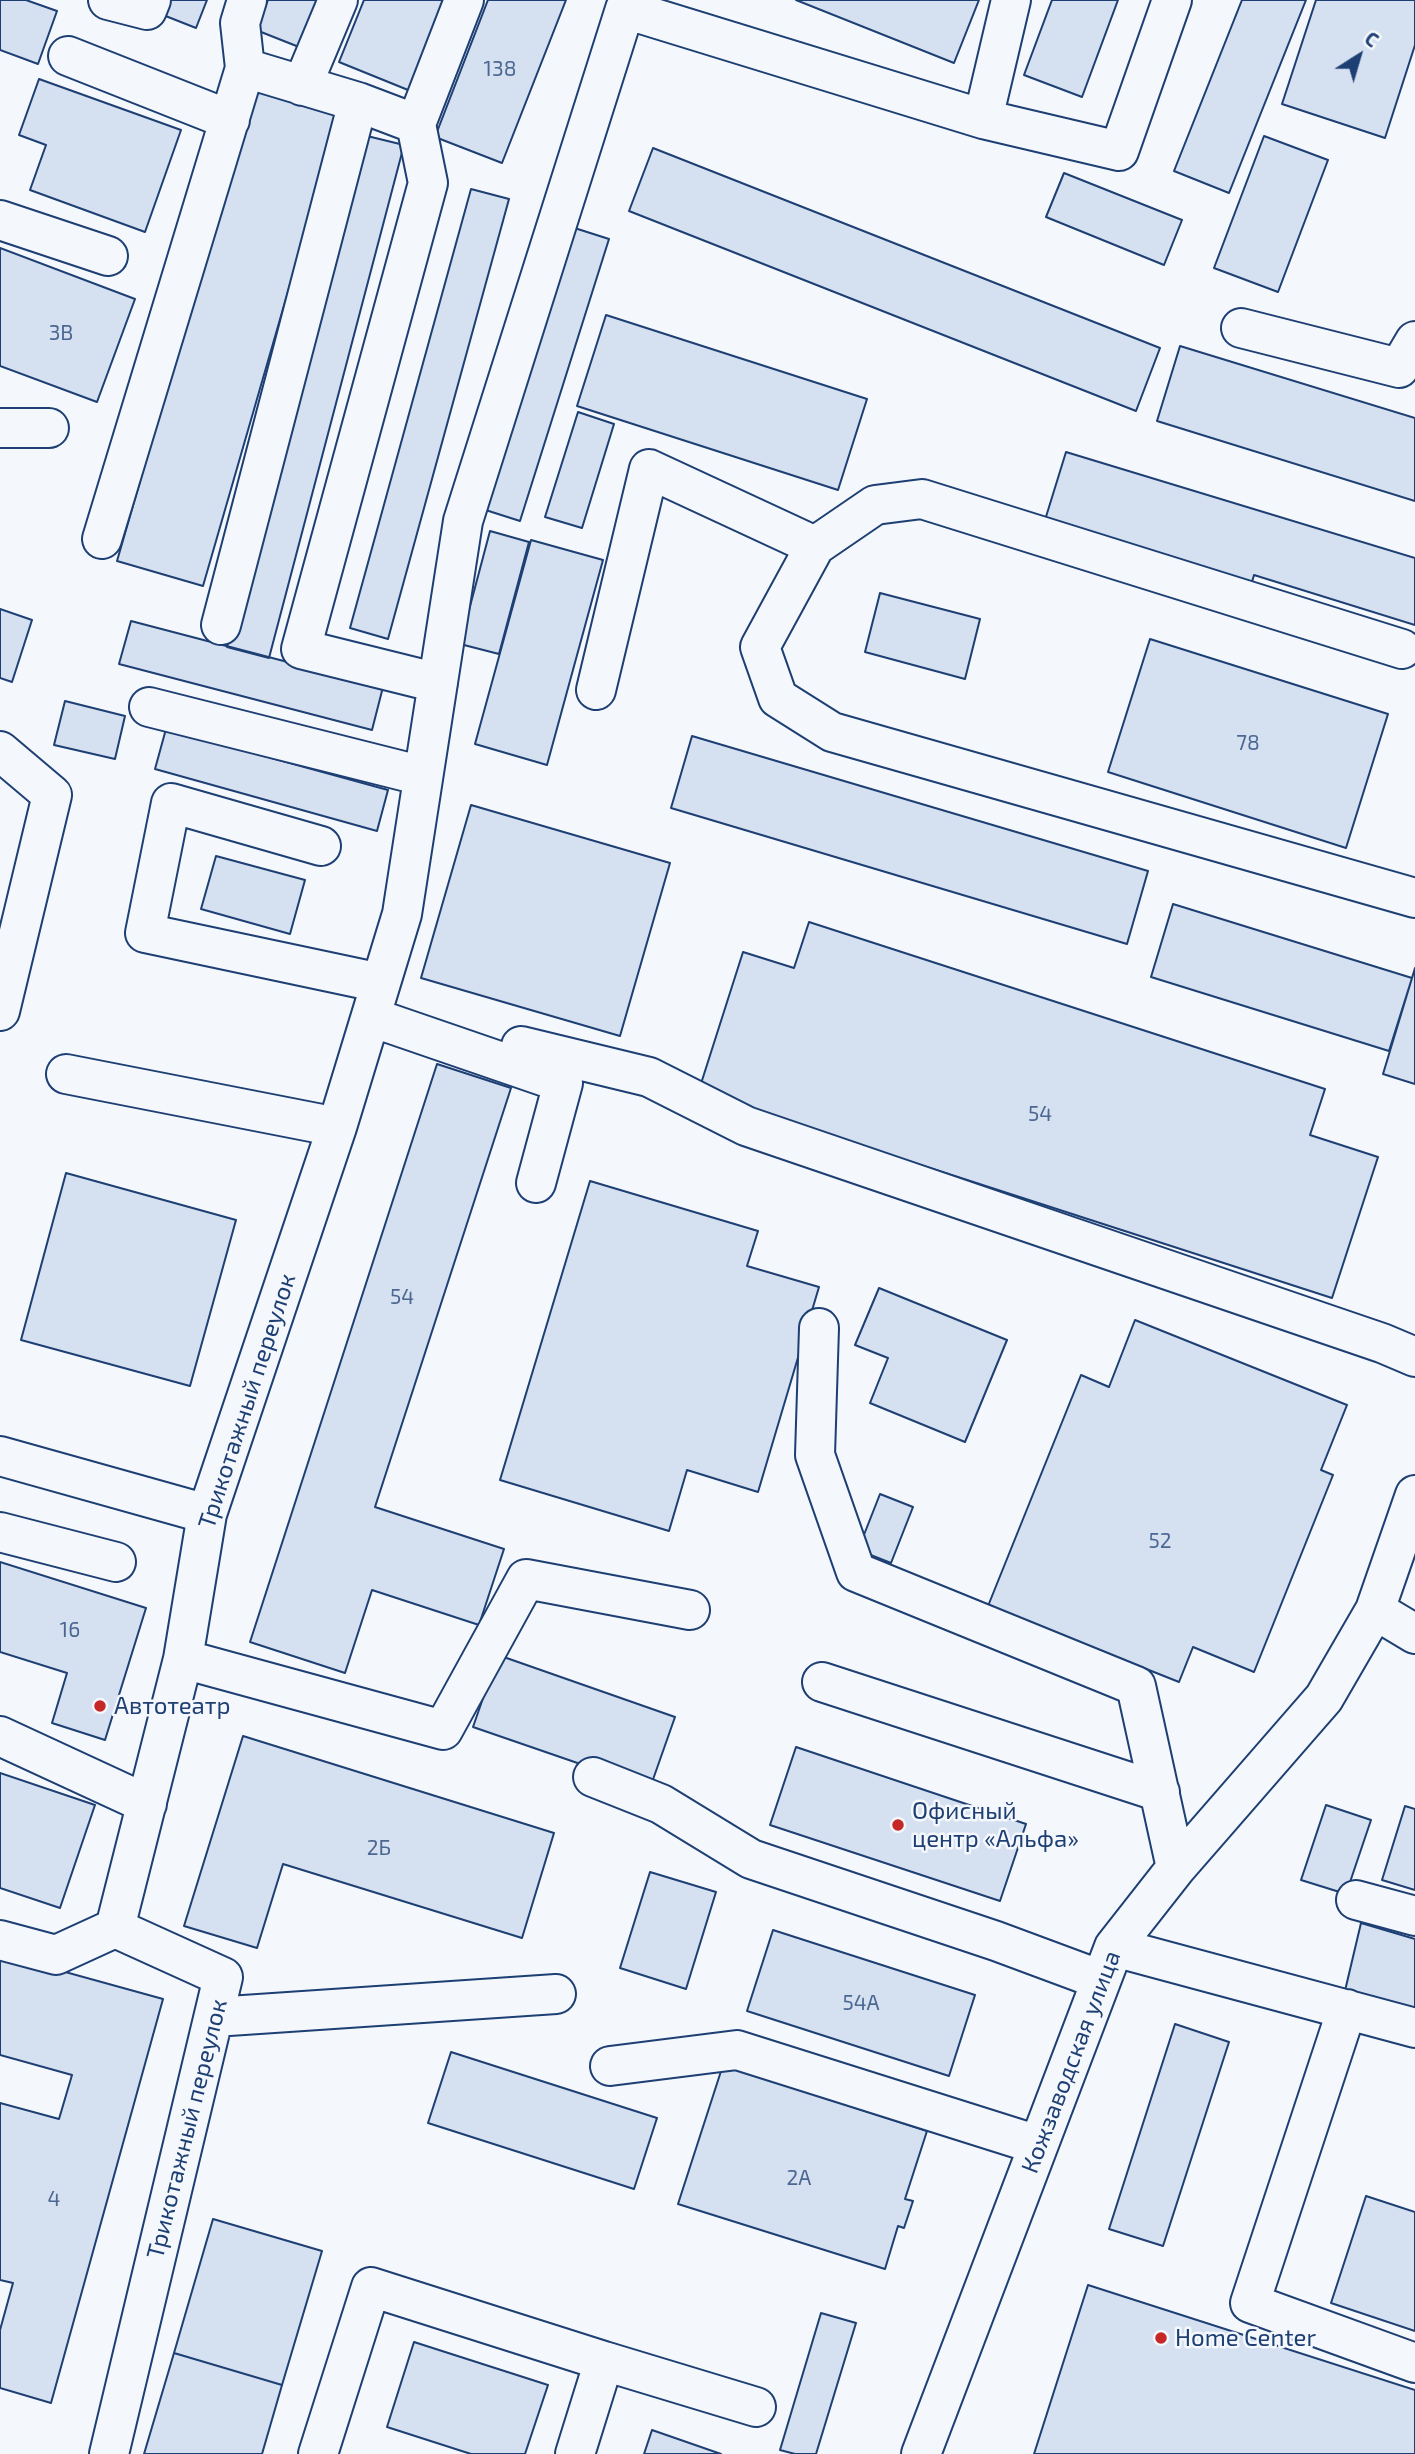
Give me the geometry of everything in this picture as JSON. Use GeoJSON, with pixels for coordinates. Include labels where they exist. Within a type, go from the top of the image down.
{"type":"FeatureCollection","features":[{"type":"Feature","properties":{"kind":"street"},"geometry":{"type":"LineString","coordinates":[[108,0],[147,10],[151,0]]}},
{"type":"Feature","properties":{"kind":"street"},"geometry":{"type":"LineString","coordinates":[[102,539],[245,68],[240,23],[247,0]]}},
{"type":"Feature","properties":{"kind":"street"},"geometry":{"type":"LineString","coordinates":[[302,86],[338,0]]}},
{"type":"Feature","properties":{"kind":"street"},"geometry":{"type":"LineString","coordinates":[[440,668],[301,649],[428,183],[416,124],[464,0]]}},
{"type":"Feature","properties":{"kind":"street"},"geometry":{"type":"LineString","coordinates":[[1011,0],[983,119],[1119,151],[1172,0]]}},
{"type":"Feature","properties":{"kind":"street","name":"Трикотажный переулок"},"geometry":{"type":"LineString","coordinates":[[109,2454],[223,1977],[116,1928],[183,1659],[207,1514],[337,1127],[402,914],[463,521],[625,9],[983,119]]}},
{"type":"Feature","properties":{"kind":"street"},"geometry":{"type":"LineString","coordinates":[[68,56],[230,120]]}},
{"type":"Feature","properties":{"kind":"street"},"geometry":{"type":"LineString","coordinates":[[245,68],[358,102],[416,124]]}},
{"type":"Feature","properties":{"kind":"street"},"geometry":{"type":"LineString","coordinates":[[221,625],[358,102]]}},
{"type":"Feature","properties":{"kind":"street"},"geometry":{"type":"LineString","coordinates":[[0,220],[108,256]]}},
{"type":"Feature","properties":{"kind":"street"},"geometry":{"type":"LineString","coordinates":[[1241,328],[1399,368],[1415,341]]}},
{"type":"Feature","properties":{"kind":"street"},"geometry":{"type":"LineString","coordinates":[[0,428],[49,428]]}},
{"type":"Feature","properties":{"kind":"street"},"geometry":{"type":"LineString","coordinates":[[596,690],[649,469],[815,546]]}},
{"type":"Feature","properties":{"kind":"street"},"geometry":{"type":"LineString","coordinates":[[1402,649],[922,499],[876,506],[815,546],[760,647],[778,698],[832,732],[1415,898]]}},
{"type":"Feature","properties":{"kind":"street"},"geometry":{"type":"LineString","coordinates":[[149,707],[424,776]]}},
{"type":"Feature","properties":{"kind":"street"},"geometry":{"type":"LineString","coordinates":[[0,751],[52,795],[0,1011]]}},
{"type":"Feature","properties":{"kind":"street"},"geometry":{"type":"LineString","coordinates":[[321,846],[170,803],[145,933],[376,1000],[563,1083],[536,1182]]}},
{"type":"Feature","properties":{"kind":"street"},"geometry":{"type":"LineString","coordinates":[[521,1046],[649,1077],[746,1126],[1382,1343],[1415,1357]]}},
{"type":"Feature","properties":{"kind":"street"},"geometry":{"type":"LineString","coordinates":[[66,1074],[337,1127]]}},
{"type":"Feature","properties":{"kind":"street"},"geometry":{"type":"LineString","coordinates":[[819,1328],[815,1455],[856,1572],[1136,1686],[1176,1868]]}},
{"type":"Feature","properties":{"kind":"street"},"geometry":{"type":"LineString","coordinates":[[0,1456],[207,1514]]}},
{"type":"Feature","properties":{"kind":"street","name":"Кожзаводская улица"},"geometry":{"type":"LineString","coordinates":[[921,2454],[1107,1963],[1176,1868],[1324,1698],[1376,1610],[1415,1495]]}},
{"type":"Feature","properties":{"kind":"street"},"geometry":{"type":"LineString","coordinates":[[0,1532],[116,1562]]}},
{"type":"Feature","properties":{"kind":"street"},"geometry":{"type":"LineString","coordinates":[[183,1659],[443,1730],[526,1579],[690,1610]]}},
{"type":"Feature","properties":{"kind":"street"},"geometry":{"type":"LineString","coordinates":[[1376,1610],[1415,1634]]}},
{"type":"Feature","properties":{"kind":"street"},"geometry":{"type":"LineString","coordinates":[[822,1682],[1160,1792]]}},
{"type":"Feature","properties":{"kind":"street"},"geometry":{"type":"LineString","coordinates":[[0,1736],[146,1804]]}},
{"type":"Feature","properties":{"kind":"street"},"geometry":{"type":"LineString","coordinates":[[593,1777],[661,1804],[751,1859],[996,1941],[1347,2009],[1415,2028]]}},
{"type":"Feature","properties":{"kind":"street"},"geometry":{"type":"LineString","coordinates":[[1356,1900],[1415,1916]]}},
{"type":"Feature","properties":{"kind":"street"},"geometry":{"type":"LineString","coordinates":[[0,1940],[56,1955],[116,1928]]}},
{"type":"Feature","properties":{"kind":"street"},"geometry":{"type":"LineString","coordinates":[[214,2017],[556,1994]]}},
{"type":"Feature","properties":{"kind":"street"},"geometry":{"type":"LineString","coordinates":[[1347,2009],[1250,2303],[1415,2363]]}},
{"type":"Feature","properties":{"kind":"street"},"geometry":{"type":"LineString","coordinates":[[610,2066],[737,2050],[1038,2145]]}},
{"type":"Feature","properties":{"kind":"street"},"geometry":{"type":"LineString","coordinates":[[318,2454],[371,2287],[756,2407]]}},
{"type":"Feature","properties":{"kind":"street"},"geometry":{"type":"LineString","coordinates":[[575,2454],[604,2361]]}},
{"type":"Feature","properties":{"kind":"building"},"geometry":{"type":"Polygon","coordinates":[[[0,0],[26,0],[57,11],[38,64],[0,50],[0,0]]]}},
{"type":"Feature","properties":{"kind":"building"},"geometry":{"type":"Polygon","coordinates":[[[164,0],[207,0],[196,28],[158,13],[164,0]]]}},
{"type":"Feature","properties":{"kind":"building"},"geometry":{"type":"Polygon","coordinates":[[[268,0],[318,0],[299,47],[256,30],[268,0]]]}},
{"type":"Feature","properties":{"kind":"building"},"geometry":{"type":"Polygon","coordinates":[[[364,0],[450,0],[413,92],[339,62],[364,0]]]}},
{"type":"Feature","properties":{"kind":"building"},"geometry":{"type":"Polygon","coordinates":[[[488,0],[566,0],[502,163],[435,137],[488,0]]]}},
{"type":"Feature","properties":{"kind":"building"},"geometry":{"type":"Polygon","coordinates":[[[796,0],[979,0],[954,63],[796,0]]]}},
{"type":"Feature","properties":{"kind":"building"},"geometry":{"type":"Polygon","coordinates":[[[1052,0],[1118,0],[1082,97],[1024,75],[1052,0]]]}},
{"type":"Feature","properties":{"kind":"building"},"geometry":{"type":"Polygon","coordinates":[[[1242,0],[1306,0],[1229,193],[1174,171],[1242,0]]]}},
{"type":"Feature","properties":{"kind":"building"},"geometry":{"type":"Polygon","coordinates":[[[1316,0],[1415,0],[1415,45],[1385,138],[1282,104],[1316,0]]]}},
{"type":"Feature","properties":{"kind":"building"},"geometry":{"type":"Polygon","coordinates":[[[39,79],[181,130],[145,232],[30,190],[46,145],[19,135],[39,79]]]}},
{"type":"Feature","properties":{"kind":"building"},"geometry":{"type":"Polygon","coordinates":[[[253,90],[339,115],[203,586],[117,561],[253,90]]]}},
{"type":"Feature","properties":{"kind":"building"},"geometry":{"type":"Polygon","coordinates":[[[363,135],[404,145],[269,658],[227,647],[363,135]]]}},
{"type":"Feature","properties":{"kind":"building"},"geometry":{"type":"Polygon","coordinates":[[[1264,136],[1328,160],[1278,292],[1214,268],[1264,136]]]}},
{"type":"Feature","properties":{"kind":"building"},"geometry":{"type":"Polygon","coordinates":[[[653,148],[1160,348],[1136,411],[629,211],[653,148]]]}},
{"type":"Feature","properties":{"kind":"building"},"geometry":{"type":"Polygon","coordinates":[[[1064,173],[1182,220],[1164,265],[1046,217],[1064,173]]]}},
{"type":"Feature","properties":{"kind":"building"},"geometry":{"type":"Polygon","coordinates":[[[471,189],[509,199],[388,639],[350,628],[471,189]]]}},
{"type":"Feature","properties":{"kind":"building"},"geometry":{"type":"Polygon","coordinates":[[[562,224],[609,239],[520,521],[473,506],[562,224]]]}},
{"type":"Feature","properties":{"kind":"building"},"geometry":{"type":"Polygon","coordinates":[[[0,248],[135,299],[97,402],[0,366],[0,248]]]}},
{"type":"Feature","properties":{"kind":"building"},"geometry":{"type":"Polygon","coordinates":[[[606,315],[867,399],[838,490],[577,406],[606,315]]]}},
{"type":"Feature","properties":{"kind":"building"},"geometry":{"type":"Polygon","coordinates":[[[1180,346],[1415,418],[1415,501],[1157,421],[1180,346]]]}},
{"type":"Feature","properties":{"kind":"building"},"geometry":{"type":"Polygon","coordinates":[[[578,412],[614,424],[582,528],[545,517],[578,412]]]}},
{"type":"Feature","properties":{"kind":"building"},"geometry":{"type":"Polygon","coordinates":[[[1066,452],[1415,558],[1415,625],[1254,575],[1252,582],[1045,520],[1066,452]]]}},
{"type":"Feature","properties":{"kind":"building"},"geometry":{"type":"Polygon","coordinates":[[[490,531],[529,542],[499,654],[460,644],[490,531]]]}},
{"type":"Feature","properties":{"kind":"building"},"geometry":{"type":"Polygon","coordinates":[[[531,540],[603,560],[547,765],[475,744],[531,540]]]}},
{"type":"Feature","properties":{"kind":"building"},"geometry":{"type":"Polygon","coordinates":[[[880,593],[980,619],[965,679],[865,652],[880,593]]]}},
{"type":"Feature","properties":{"kind":"building"},"geometry":{"type":"Polygon","coordinates":[[[0,609],[32,620],[12,682],[0,678],[0,609]]]}},
{"type":"Feature","properties":{"kind":"building"},"geometry":{"type":"Polygon","coordinates":[[[131,621],[383,687],[372,730],[119,664],[131,621]]]}},
{"type":"Feature","properties":{"kind":"building"},"geometry":{"type":"Polygon","coordinates":[[[1150,639],[1388,714],[1346,848],[1108,772],[1150,639]]]}},
{"type":"Feature","properties":{"kind":"building"},"geometry":{"type":"Polygon","coordinates":[[[65,701],[125,716],[115,759],[54,745],[65,701]]]}},
{"type":"Feature","properties":{"kind":"building"},"geometry":{"type":"Polygon","coordinates":[[[166,729],[388,790],[377,831],[155,769],[166,729]]]}},
{"type":"Feature","properties":{"kind":"building"},"geometry":{"type":"Polygon","coordinates":[[[692,736],[1148,871],[1127,944],[671,808],[692,736]]]}},
{"type":"Feature","properties":{"kind":"building"},"geometry":{"type":"Polygon","coordinates":[[[471,805],[670,863],[620,1036],[421,978],[471,805]]]}},
{"type":"Feature","properties":{"kind":"building"},"geometry":{"type":"Polygon","coordinates":[[[216,856],[305,880],[290,934],[201,909],[216,856]]]}},
{"type":"Feature","properties":{"kind":"building"},"geometry":{"type":"Polygon","coordinates":[[[1173,904],[1412,978],[1389,1051],[1151,977],[1173,904]]]}},
{"type":"Feature","properties":{"kind":"building"},"geometry":{"type":"Polygon","coordinates":[[[809,922],[1325,1089],[1310,1135],[1378,1157],[1332,1298],[698,1093],[743,952],[794,968],[809,922]]]}},
{"type":"Feature","properties":{"kind":"building"},"geometry":{"type":"Polygon","coordinates":[[[1415,968],[1415,1084],[1383,1074],[1415,968]]]}},
{"type":"Feature","properties":{"kind":"building"},"geometry":{"type":"Polygon","coordinates":[[[437,1064],[511,1088],[375,1507],[504,1549],[479,1625],[372,1590],[345,1673],[250,1642],[437,1064]]]}},
{"type":"Feature","properties":{"kind":"building"},"geometry":{"type":"Polygon","coordinates":[[[66,1173],[236,1220],[190,1386],[21,1340],[66,1173]]]}},
{"type":"Feature","properties":{"kind":"building"},"geometry":{"type":"Polygon","coordinates":[[[590,1181],[758,1231],[747,1266],[819,1287],[758,1492],[687,1470],[669,1531],[500,1480],[590,1181]]]}},
{"type":"Feature","properties":{"kind":"building"},"geometry":{"type":"Polygon","coordinates":[[[879,1288],[1007,1340],[965,1442],[870,1403],[888,1358],[855,1345],[879,1288]]]}},
{"type":"Feature","properties":{"kind":"building"},"geometry":{"type":"Polygon","coordinates":[[[1135,1320],[1347,1405],[1321,1470],[1333,1475],[1254,1672],[1193,1647],[1179,1682],[988,1606],[1081,1375],[1109,1387],[1135,1320]]]}},
{"type":"Feature","properties":{"kind":"building"},"geometry":{"type":"Polygon","coordinates":[[[880,1494],[913,1507],[891,1563],[858,1550],[880,1494]]]}},
{"type":"Feature","properties":{"kind":"building"},"geometry":{"type":"Polygon","coordinates":[[[0,1562],[146,1608],[105,1740],[52,1723],[67,1673],[0,1652],[0,1562]]]}},
{"type":"Feature","properties":{"kind":"building"},"geometry":{"type":"Polygon","coordinates":[[[498,1655],[675,1717],[650,1788],[473,1727],[498,1655]]]}},
{"type":"Feature","properties":{"kind":"building"},"geometry":{"type":"Polygon","coordinates":[[[243,1736],[554,1833],[522,1938],[283,1864],[257,1948],[184,1926],[243,1736]]]}},
{"type":"Feature","properties":{"kind":"building","name":"Офисный центр «Альфа»"},"geometry":{"type":"Polygon","coordinates":[[[796,1747],[1026,1824],[1000,1901],[770,1825],[796,1747]]]}},
{"type":"Feature","properties":{"kind":"building"},"geometry":{"type":"Polygon","coordinates":[[[0,1773],[95,1805],[60,1908],[0,1888],[0,1773]]]}},
{"type":"Feature","properties":{"kind":"building"},"geometry":{"type":"Polygon","coordinates":[[[1326,1805],[1371,1820],[1346,1894],[1301,1880],[1326,1805]]]}},
{"type":"Feature","properties":{"kind":"building"},"geometry":{"type":"Polygon","coordinates":[[[1405,1806],[1415,1809],[1415,1890],[1382,1880],[1405,1806]]]}},
{"type":"Feature","properties":{"kind":"building"},"geometry":{"type":"Polygon","coordinates":[[[650,1872],[716,1892],[686,1989],[620,1968],[650,1872]]]}},
{"type":"Feature","properties":{"kind":"building"},"geometry":{"type":"Polygon","coordinates":[[[1361,1923],[1415,1939],[1415,2014],[1344,1995],[1361,1923]]]}},
{"type":"Feature","properties":{"kind":"building"},"geometry":{"type":"Polygon","coordinates":[[[773,1930],[975,1995],[949,2076],[747,2011],[773,1930]]]}},
{"type":"Feature","properties":{"kind":"building"},"geometry":{"type":"Polygon","coordinates":[[[0,1954],[163,1999],[51,2403],[0,2388],[0,2330],[13,2283],[0,2280],[0,2103],[59,2119],[72,2075],[0,2055],[0,1954]]]}},
{"type":"Feature","properties":{"kind":"building"},"geometry":{"type":"Polygon","coordinates":[[[1175,2024],[1229,2042],[1163,2246],[1109,2229],[1175,2024]]]}},
{"type":"Feature","properties":{"kind":"building"},"geometry":{"type":"Polygon","coordinates":[[[451,2052],[657,2118],[634,2189],[428,2123],[451,2052]]]}},
{"type":"Feature","properties":{"kind":"building"},"geometry":{"type":"Polygon","coordinates":[[[723,2065],[927,2131],[905,2199],[913,2201],[904,2228],[898,2226],[885,2269],[678,2204],[723,2065]]]}},
{"type":"Feature","properties":{"kind":"building"},"geometry":{"type":"Polygon","coordinates":[[[1366,2196],[1415,2212],[1415,2331],[1331,2303],[1366,2196]]]}},
{"type":"Feature","properties":{"kind":"building"},"geometry":{"type":"Polygon","coordinates":[[[213,2219],[322,2251],[282,2385],[174,2353],[213,2219]]]}},
{"type":"Feature","properties":{"kind":"building","name":"Home Center"},"geometry":{"type":"Polygon","coordinates":[[[1088,2285],[1415,2390],[1415,2454],[1034,2454],[1088,2285]]]}},
{"type":"Feature","properties":{"kind":"building"},"geometry":{"type":"Polygon","coordinates":[[[821,2313],[856,2323],[816,2454],[795,2454],[780,2450],[821,2313]]]}},
{"type":"Feature","properties":{"kind":"building"},"geometry":{"type":"Polygon","coordinates":[[[414,2342],[548,2385],[525,2454],[471,2454],[387,2427],[414,2342]]]}},
{"type":"Feature","properties":{"kind":"building"},"geometry":{"type":"Polygon","coordinates":[[[174,2353],[282,2385],[262,2454],[144,2454],[174,2353]]]}},
{"type":"Feature","properties":{"kind":"building"},"geometry":{"type":"Polygon","coordinates":[[[652,2430],[721,2454],[644,2454],[652,2430]]]}},
{"type":"Feature","properties":{"kind":"place","name":"Автотеатр"},"geometry":{"type":"Point","coordinates":[100,1706]}},
{"type":"Feature","properties":{"kind":"place","name":"Офисный центр «Альфа»"},"geometry":{"type":"Point","coordinates":[898,1825]}},
{"type":"Feature","properties":{"kind":"place","name":"Home Center"},"geometry":{"type":"Point","coordinates":[1161,2338]}}]}
